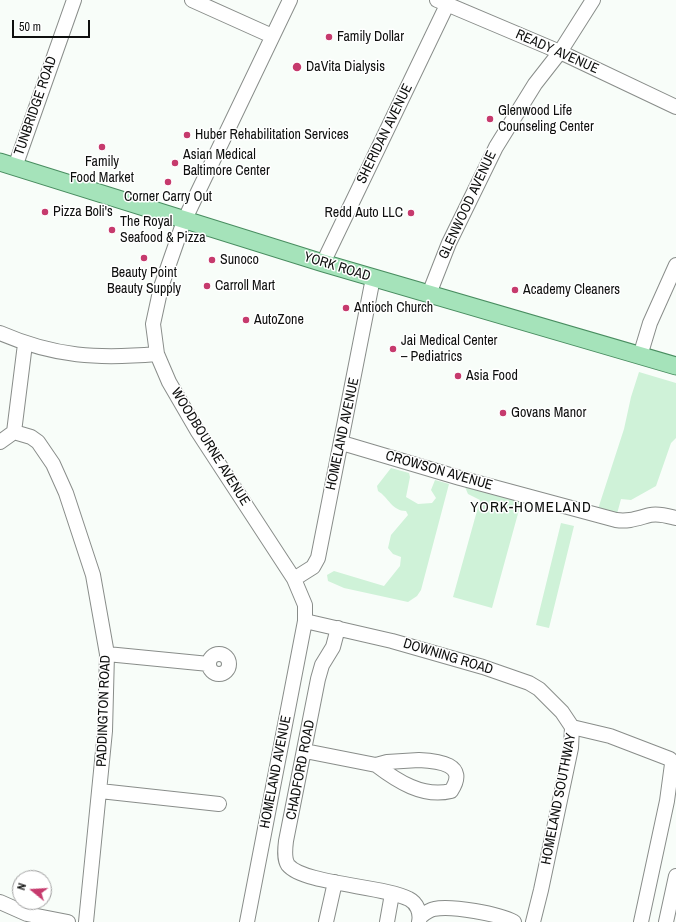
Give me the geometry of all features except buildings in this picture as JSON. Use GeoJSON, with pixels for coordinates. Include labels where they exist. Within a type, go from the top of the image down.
{"type":"FeatureCollection","features":[{"type":"Feature","properties":{"kind":"main road","name":"YORK ROAD"},"geometry":{"type":"LineString","coordinates":[[8,164],[184,221],[322,263],[676,366]]}},
{"type":"Feature","properties":{"kind":"street","name":"TUNBRIDGE ROAD"},"geometry":{"type":"LineString","coordinates":[[8,164],[74,0]]}},
{"type":"Feature","properties":{"kind":"street"},"geometry":{"type":"LineString","coordinates":[[192,0],[272,36]]}},
{"type":"Feature","properties":{"kind":"street","name":"WOODBOURNE AVENUE"},"geometry":{"type":"LineString","coordinates":[[290,0],[184,221],[157,303],[153,324],[157,354],[169,382],[198,432],[294,578],[305,605],[305,622]]}},
{"type":"Feature","properties":{"kind":"street","name":"GLENWOOD AVENUE"},"geometry":{"type":"LineString","coordinates":[[429,294],[449,243],[485,167],[508,125],[545,70],[560,52],[593,0]]}},
{"type":"Feature","properties":{"kind":"street","name":"READY AVENUE"},"geometry":{"type":"LineString","coordinates":[[442,2],[560,52],[676,107]]}},
{"type":"Feature","properties":{"kind":"street","name":"SHERIDAN AVENUE"},"geometry":{"type":"LineString","coordinates":[[322,263],[442,2]]}},
{"type":"Feature","properties":{"kind":"street"},"geometry":{"type":"LineString","coordinates":[[640,356],[650,323],[676,265]]}},
{"type":"Feature","properties":{"kind":"street","name":"HOMELAND AVENUE"},"geometry":{"type":"LineString","coordinates":[[294,578],[313,567],[318,558],[342,443],[373,278]]}},
{"type":"Feature","properties":{"kind":"street"},"geometry":{"type":"LineString","coordinates":[[0,333],[25,344],[89,356],[117,358],[157,354]]}},
{"type":"Feature","properties":{"kind":"street"},"geometry":{"type":"LineString","coordinates":[[0,442],[14,432],[25,344]]}},
{"type":"Feature","properties":{"kind":"street","name":"PADDINGTON ROAD"},"geometry":{"type":"LineString","coordinates":[[14,432],[31,437],[38,442],[53,464],[66,493],[93,575],[107,654],[105,731],[86,922]]}},
{"type":"Feature","properties":{"kind":"street","name":"CROWSON AVENUE"},"geometry":{"type":"LineString","coordinates":[[342,443],[460,478],[616,520],[633,521],[659,514],[676,518]]}},
{"type":"Feature","properties":{"kind":"street","name":"HOMELAND AVENUE"},"geometry":{"type":"LineString","coordinates":[[247,922],[305,622]]}},
{"type":"Feature","properties":{"kind":"street","name":"DOWNING ROAD"},"geometry":{"type":"LineString","coordinates":[[305,622],[392,641],[483,667],[529,683],[552,700],[572,727]]}},
{"type":"Feature","properties":{"kind":"street","name":"CHADFORD ROAD"},"geometry":{"type":"LineString","coordinates":[[335,882],[297,871],[290,867],[286,860],[286,841],[322,665],[333,647],[338,628]]}},
{"type":"Feature","properties":{"kind":"street"},"geometry":{"type":"LineString","coordinates":[[107,654],[209,664]]}},
{"type":"Feature","properties":{"kind":"street","name":"HOMELAND SOUTHWAY"},"geometry":{"type":"LineString","coordinates":[[533,922],[569,760],[572,727],[616,738],[670,759],[672,764],[668,801],[641,922]]}},
{"type":"Feature","properties":{"kind":"street"},"geometry":{"type":"LineString","coordinates":[[305,751],[376,765],[411,787],[425,792],[438,793],[451,791],[456,783],[456,773],[446,764],[419,760],[387,762],[376,765]]}},
{"type":"Feature","properties":{"kind":"street"},"geometry":{"type":"LineString","coordinates":[[100,791],[219,804]]}},
{"type":"Feature","properties":{"kind":"street"},"geometry":{"type":"LineString","coordinates":[[666,922],[676,876]]}},
{"type":"Feature","properties":{"kind":"street"},"geometry":{"type":"LineString","coordinates":[[326,922],[335,882],[408,898],[412,901],[420,919],[434,909],[455,908],[500,917],[514,922]]}},
{"type":"Feature","properties":{"kind":"street"},"geometry":{"type":"LineString","coordinates":[[387,922],[392,894]]}},
{"type":"Feature","properties":{"kind":"street"},"geometry":{"type":"LineString","coordinates":[[0,902],[27,914],[68,922]]}},
{"type":"Feature","properties":{"kind":"green space"},"geometry":{"type":"Polygon","coordinates":[[[639,372],[676,383],[676,438],[671,443],[656,486],[631,500],[621,499],[617,514],[598,509],[624,429],[631,397],[639,372]]]}},
{"type":"Feature","properties":{"kind":"green space"},"geometry":{"type":"Polygon","coordinates":[[[391,468],[409,473],[410,477],[406,497],[418,504],[432,503],[436,498],[431,490],[435,480],[449,484],[421,590],[417,596],[408,602],[344,588],[328,581],[327,575],[334,571],[384,586],[400,566],[401,557],[393,554],[388,548],[391,535],[408,515],[406,511],[394,507],[378,491],[377,486],[391,468]]]}},
{"type":"Feature","properties":{"kind":"green space"},"geometry":{"type":"Polygon","coordinates":[[[466,484],[522,499],[492,608],[453,597],[480,500],[468,494],[465,487],[466,484]]]}},
{"type":"Feature","properties":{"kind":"green space"},"geometry":{"type":"Polygon","coordinates":[[[561,523],[574,526],[549,628],[536,625],[561,523]]]}},
{"type":"Feature","properties":{"kind":"place","name":"Family Dollar"},"geometry":{"type":"Point","coordinates":[329,37]}},
{"type":"Feature","properties":{"kind":"place","name":"DaVita Dialysis"},"geometry":{"type":"Point","coordinates":[297,67]}},
{"type":"Feature","properties":{"kind":"place","name":"Glenwood Life Counseling Center"},"geometry":{"type":"Point","coordinates":[490,119]}},
{"type":"Feature","properties":{"kind":"place","name":"Huber Rehabilitation Services"},"geometry":{"type":"Point","coordinates":[187,135]}},
{"type":"Feature","properties":{"kind":"place","name":"Family Food Market"},"geometry":{"type":"Point","coordinates":[102,147]}},
{"type":"Feature","properties":{"kind":"place","name":"Asian Medical Baltimore Center"},"geometry":{"type":"Point","coordinates":[175,163]}},
{"type":"Feature","properties":{"kind":"place","name":"Corner Carry Out"},"geometry":{"type":"Point","coordinates":[168,182]}},
{"type":"Feature","properties":{"kind":"place","name":"Pizza Boli's"},"geometry":{"type":"Point","coordinates":[45,212]}},
{"type":"Feature","properties":{"kind":"place","name":"Redd Auto LLC"},"geometry":{"type":"Point","coordinates":[411,213]}},
{"type":"Feature","properties":{"kind":"place","name":"The Royal Seafood & Pizza"},"geometry":{"type":"Point","coordinates":[112,230]}},
{"type":"Feature","properties":{"kind":"place","name":"Beauty Point Beauty Supply"},"geometry":{"type":"Point","coordinates":[144,258]}},
{"type":"Feature","properties":{"kind":"place","name":"Sunoco"},"geometry":{"type":"Point","coordinates":[212,260]}},
{"type":"Feature","properties":{"kind":"place","name":"Carroll Mart"},"geometry":{"type":"Point","coordinates":[207,286]}},
{"type":"Feature","properties":{"kind":"place","name":"Academy Cleaners"},"geometry":{"type":"Point","coordinates":[515,290]}},
{"type":"Feature","properties":{"kind":"place","name":"Antioch Church"},"geometry":{"type":"Point","coordinates":[346,308]}},
{"type":"Feature","properties":{"kind":"place","name":"AutoZone"},"geometry":{"type":"Point","coordinates":[246,320]}},
{"type":"Feature","properties":{"kind":"place","name":"Jai Medical Center – Pediatrics"},"geometry":{"type":"Point","coordinates":[393,349]}},
{"type":"Feature","properties":{"kind":"place","name":"Asia Food"},"geometry":{"type":"Point","coordinates":[458,376]}},
{"type":"Feature","properties":{"kind":"place","name":"Govans Manor"},"geometry":{"type":"Point","coordinates":[503,413]}},
{"type":"Feature","properties":{"kind":"district","name":"YORK-HOMELAND"},"geometry":{"type":"Point","coordinates":[531,508]}}]}
